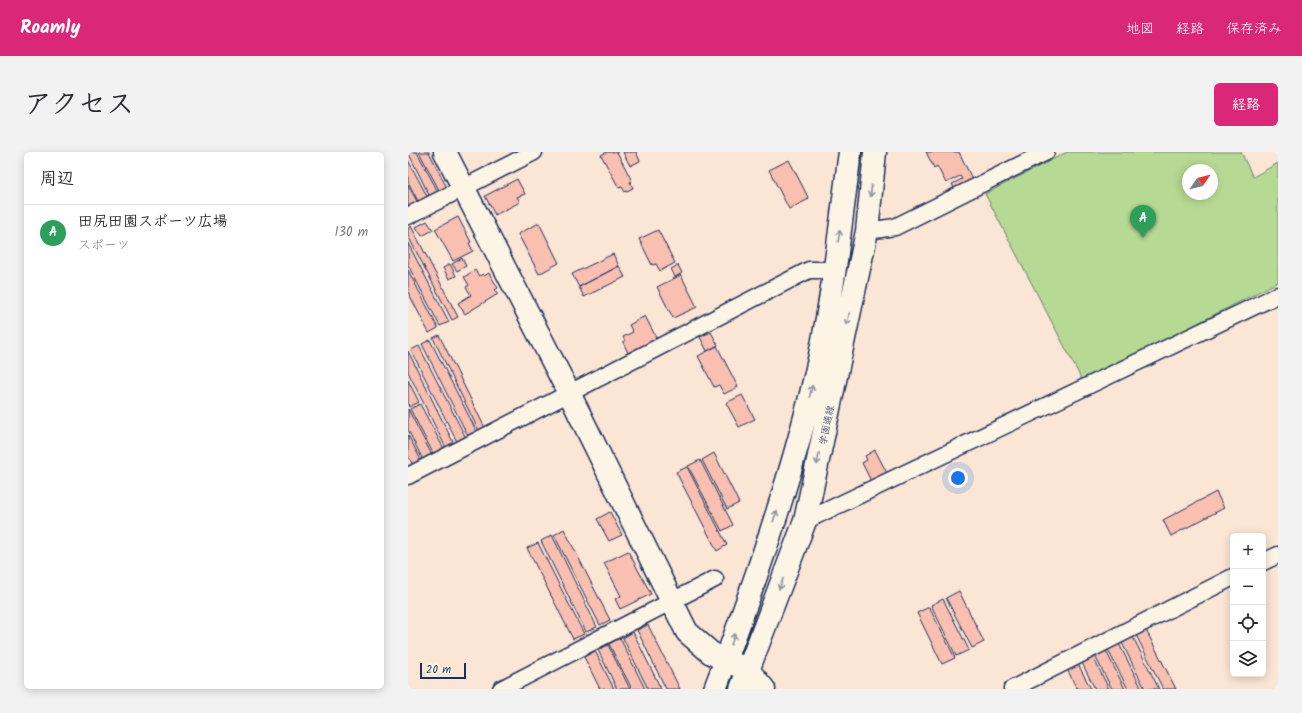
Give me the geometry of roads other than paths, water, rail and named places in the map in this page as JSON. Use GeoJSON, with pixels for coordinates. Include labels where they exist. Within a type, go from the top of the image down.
{"type":"FeatureCollection","features":[{"type":"Feature","properties":{"kind":"street"},"geometry":{"type":"LineString","coordinates":[[445,152],[569,393],[687,632],[712,653],[726,660],[745,679],[764,689]]}},
{"type":"Feature","properties":{"kind":"street"},"geometry":{"type":"LineString","coordinates":[[408,216],[534,152]]}},
{"type":"Feature","properties":{"kind":"street"},"geometry":{"type":"LineString","coordinates":[[714,689],[726,660],[774,520],[797,446],[820,355],[834,270],[850,152]]}},
{"type":"Feature","properties":{"kind":"street","name":"学園通線"},"geometry":{"type":"LineString","coordinates":[[745,679],[805,521],[867,231],[875,152]]}},
{"type":"Feature","properties":{"kind":"street"},"geometry":{"type":"LineString","coordinates":[[867,231],[894,227],[1046,152]]}},
{"type":"Feature","properties":{"kind":"street"},"geometry":{"type":"LineString","coordinates":[[408,476],[810,270],[834,270]]}},
{"type":"Feature","properties":{"kind":"street"},"geometry":{"type":"LineString","coordinates":[[805,521],[1278,295]]}},
{"type":"Feature","properties":{"kind":"street"},"geometry":{"type":"LineString","coordinates":[[1266,561],[1278,555]]}},
{"type":"Feature","properties":{"kind":"street"},"geometry":{"type":"LineString","coordinates":[[502,689],[715,579]]}},
{"type":"Feature","properties":{"kind":"street"},"geometry":{"type":"LineString","coordinates":[[1012,689],[1230,579]]}},
{"type":"Feature","properties":{"kind":"place","name":"田尻田園スポーツ広場"},"geometry":{"type":"Point","coordinates":[1143,238]}}]}
